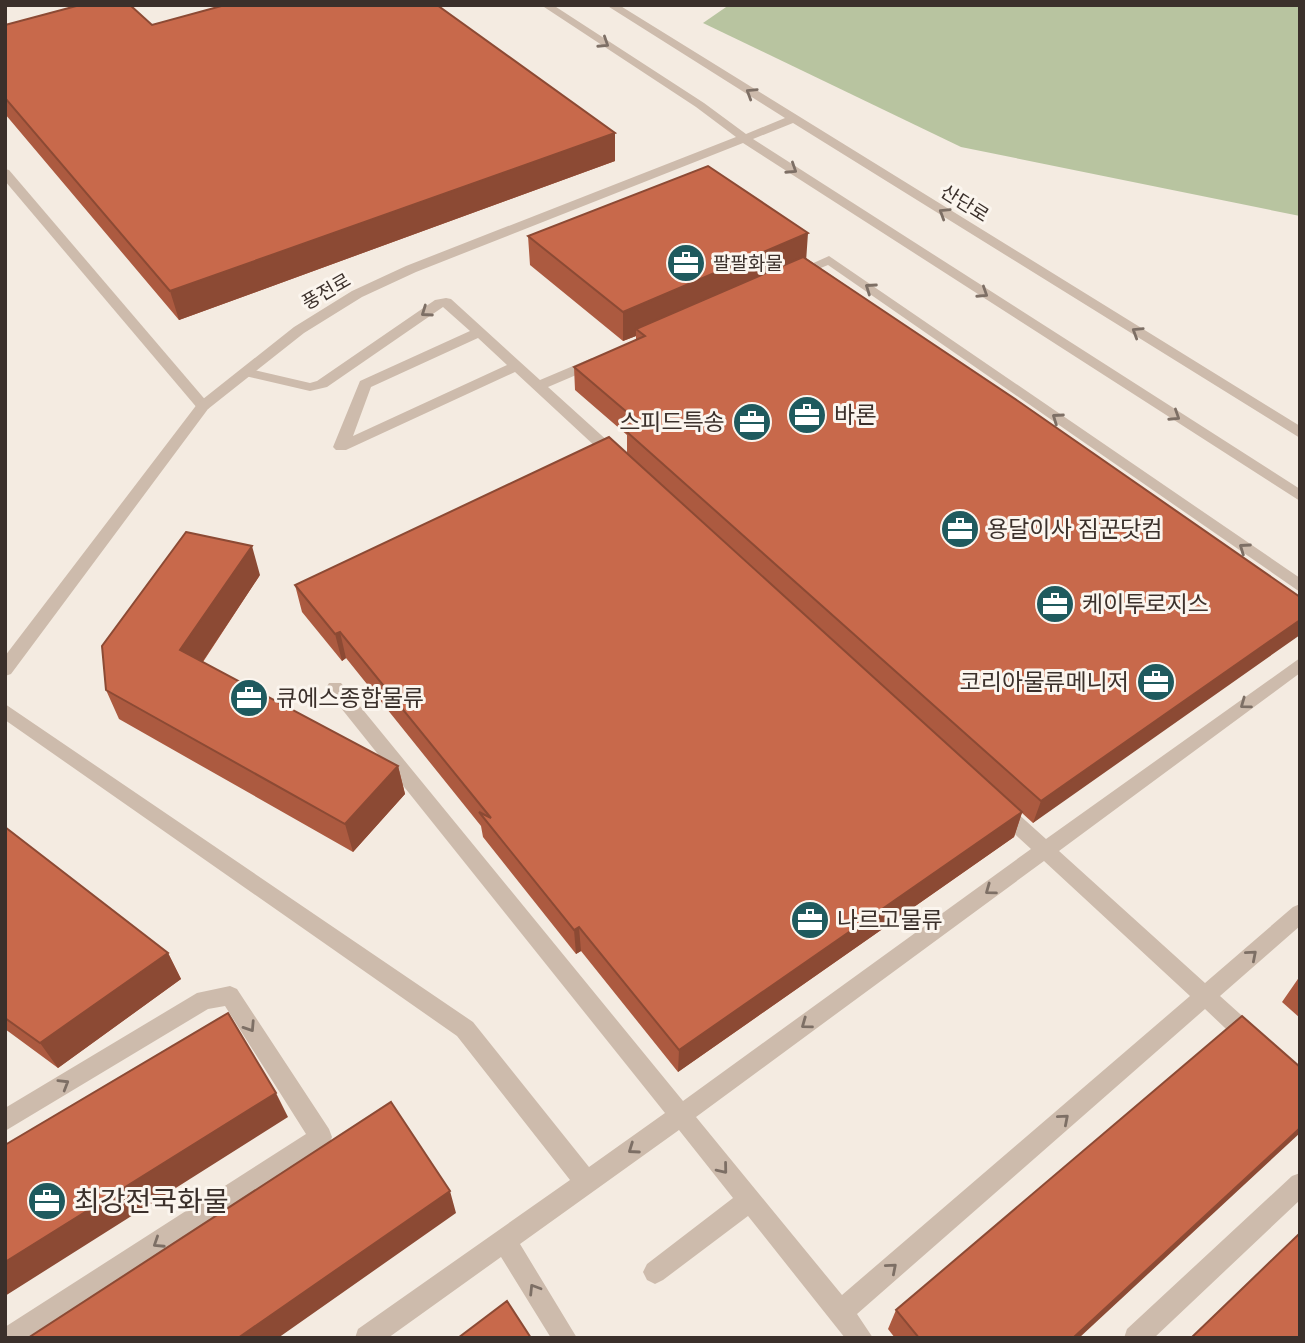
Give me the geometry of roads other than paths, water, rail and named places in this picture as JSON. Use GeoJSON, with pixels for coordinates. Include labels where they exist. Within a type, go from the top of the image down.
{"type":"FeatureCollection","features":[{"type":"Feature","properties":{"kind":"street"},"geometry":{"type":"LineString","coordinates":[[547,5],[701,105],[744,138],[1300,496]]}},
{"type":"Feature","properties":{"kind":"street","name":"산단로"},"geometry":{"type":"LineString","coordinates":[[611,5],[1300,432]]}},
{"type":"Feature","properties":{"kind":"street","name":"풍전로"},"geometry":{"type":"LineString","coordinates":[[5,669],[203,406],[299,330],[357,294],[411,270],[793,119]]}},
{"type":"Feature","properties":{"kind":"street"},"geometry":{"type":"LineString","coordinates":[[5,173],[203,406]]}},
{"type":"Feature","properties":{"kind":"street"},"geometry":{"type":"LineString","coordinates":[[778,282],[829,260],[1300,586]]}},
{"type":"Feature","properties":{"kind":"street"},"geometry":{"type":"LineString","coordinates":[[246,372],[310,387],[322,384],[440,303],[446,302],[632,471]]}},
{"type":"Feature","properties":{"kind":"street"},"geometry":{"type":"LineString","coordinates":[[481,332],[365,384],[341,447],[517,366]]}},
{"type":"Feature","properties":{"kind":"street"},"geometry":{"type":"LineString","coordinates":[[539,386],[614,353]]}},
{"type":"Feature","properties":{"kind":"street"},"geometry":{"type":"LineString","coordinates":[[367,1338],[680,1115],[1300,664]]}},
{"type":"Feature","properties":{"kind":"street"},"geometry":{"type":"LineString","coordinates":[[335,688],[861,1338]]}},
{"type":"Feature","properties":{"kind":"street"},"geometry":{"type":"LineString","coordinates":[[5,711],[465,1028],[586,1182]]}},
{"type":"Feature","properties":{"kind":"street"},"geometry":{"type":"LineString","coordinates":[[986,796],[1262,1048]]}},
{"type":"Feature","properties":{"kind":"street"},"geometry":{"type":"LineString","coordinates":[[840,1312],[1300,914]]}},
{"type":"Feature","properties":{"kind":"street"},"geometry":{"type":"LineString","coordinates":[[5,1120],[204,1000],[230,996],[321,1137],[11,1338]]}},
{"type":"Feature","properties":{"kind":"street"},"geometry":{"type":"LineString","coordinates":[[1136,1338],[1300,1184]]}},
{"type":"Feature","properties":{"kind":"street"},"geometry":{"type":"LineString","coordinates":[[654,1272],[749,1201]]}},
{"type":"Feature","properties":{"kind":"street"},"geometry":{"type":"LineString","coordinates":[[504,1241],[565,1338]]}},
{"type":"Feature","properties":{"kind":"place","name":"팔팔화물"},"geometry":{"type":"Point","coordinates":[686,263]}},
{"type":"Feature","properties":{"kind":"place","name":"바론"},"geometry":{"type":"Point","coordinates":[807,415]}},
{"type":"Feature","properties":{"kind":"place","name":"스피드특송"},"geometry":{"type":"Point","coordinates":[752,422]}},
{"type":"Feature","properties":{"kind":"place","name":"용달이사 짐꾼닷컴"},"geometry":{"type":"Point","coordinates":[960,529]}},
{"type":"Feature","properties":{"kind":"place","name":"케이투로지스"},"geometry":{"type":"Point","coordinates":[1055,604]}},
{"type":"Feature","properties":{"kind":"place","name":"코리아물류메니저"},"geometry":{"type":"Point","coordinates":[1156,682]}},
{"type":"Feature","properties":{"kind":"place","name":"큐에스종합물류"},"geometry":{"type":"Point","coordinates":[249,698]}},
{"type":"Feature","properties":{"kind":"place","name":"나르고물류"},"geometry":{"type":"Point","coordinates":[810,920]}},
{"type":"Feature","properties":{"kind":"place","name":"최강전국화물"},"geometry":{"type":"Point","coordinates":[47,1201]}}]}
